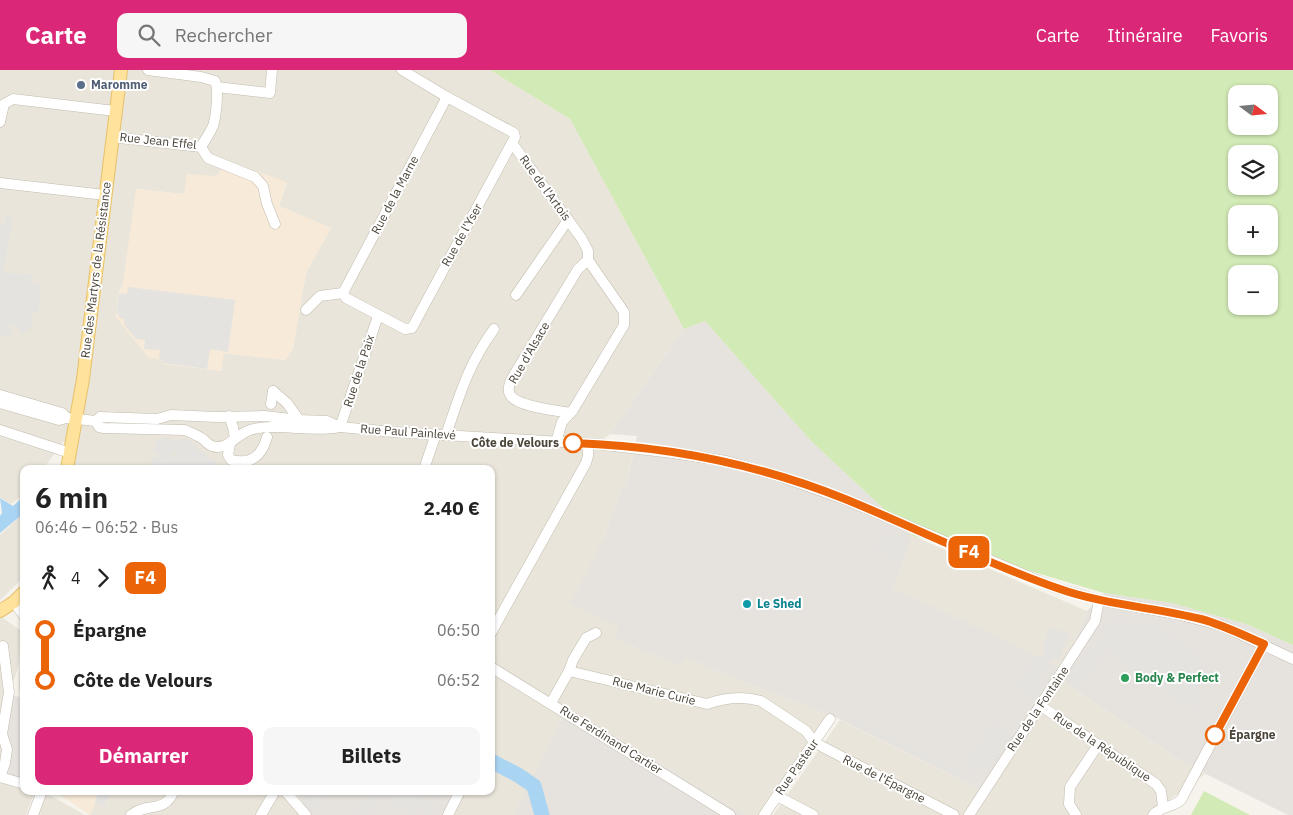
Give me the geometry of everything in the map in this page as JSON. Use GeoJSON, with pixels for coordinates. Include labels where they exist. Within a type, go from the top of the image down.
{"type":"FeatureCollection","features":[{"type":"Feature","properties":{"kind":"main road","name":"Rue des Martyrs de la Résistance"},"geometry":{"type":"LineString","coordinates":[[68,465],[72,419],[83,379],[121,70]]}},
{"type":"Feature","properties":{"kind":"main road"},"geometry":{"type":"LineString","coordinates":[[0,611],[20,596]]}},
{"type":"Feature","properties":{"kind":"street"},"geometry":{"type":"LineString","coordinates":[[148,71],[208,78],[215,81],[217,87],[270,93],[272,70]]}},
{"type":"Feature","properties":{"kind":"street","name":"Rue de l'Artois"},"geometry":{"type":"LineString","coordinates":[[406,73],[514,133],[516,137],[512,143],[586,245],[588,260],[622,307],[625,318],[621,330],[569,413]]}},
{"type":"Feature","properties":{"kind":"street","name":"Rue Jean Effel"},"geometry":{"type":"LineString","coordinates":[[112,137],[201,147],[214,123],[217,87]]}},
{"type":"Feature","properties":{"kind":"street","name":"Rue de la Marne"},"geometry":{"type":"LineString","coordinates":[[343,293],[447,97]]}},
{"type":"Feature","properties":{"kind":"street"},"geometry":{"type":"LineString","coordinates":[[0,122],[4,104],[13,99],[116,111]]}},
{"type":"Feature","properties":{"kind":"street","name":"Rue de l'Yser"},"geometry":{"type":"LineString","coordinates":[[378,316],[405,329],[412,328],[512,143]]}},
{"type":"Feature","properties":{"kind":"street"},"geometry":{"type":"LineString","coordinates":[[201,147],[208,158],[255,177],[262,186],[275,224]]}},
{"type":"Feature","properties":{"kind":"street"},"geometry":{"type":"LineString","coordinates":[[0,183],[105,195]]}},
{"type":"Feature","properties":{"kind":"street"},"geometry":{"type":"LineString","coordinates":[[516,295],[568,220]]}},
{"type":"Feature","properties":{"kind":"street","name":"Rue d'Alsace"},"geometry":{"type":"LineString","coordinates":[[569,413],[519,402],[511,396],[509,388],[511,380],[578,269],[588,260]]}},
{"type":"Feature","properties":{"kind":"street"},"geometry":{"type":"LineString","coordinates":[[306,310],[320,296],[343,293],[346,298],[378,316]]}},
{"type":"Feature","properties":{"kind":"street","name":"Rue de la Paix"},"geometry":{"type":"LineString","coordinates":[[340,427],[378,316]]}},
{"type":"Feature","properties":{"kind":"street"},"geometry":{"type":"LineString","coordinates":[[426,465],[470,369],[494,329]]}},
{"type":"Feature","properties":{"kind":"street"},"geometry":{"type":"LineString","coordinates":[[271,404],[273,391],[286,403],[299,420]]}},
{"type":"Feature","properties":{"kind":"street"},"geometry":{"type":"LineString","coordinates":[[0,395],[62,413],[72,419]]}},
{"type":"Feature","properties":{"kind":"street"},"geometry":{"type":"LineString","coordinates":[[0,403],[59,420],[96,421],[100,417],[161,418],[171,415],[266,416],[327,421],[340,427]]}},
{"type":"Feature","properties":{"kind":"street"},"geometry":{"type":"LineString","coordinates":[[556,442],[562,422],[569,413]]}},
{"type":"Feature","properties":{"kind":"street"},"geometry":{"type":"LineString","coordinates":[[229,416],[233,427],[228,455],[231,460],[251,460],[263,449],[267,437]]}},
{"type":"Feature","properties":{"kind":"street"},"geometry":{"type":"LineString","coordinates":[[160,430],[161,418]]}},
{"type":"Feature","properties":{"kind":"street"},"geometry":{"type":"LineString","coordinates":[[96,421],[99,427],[104,428],[185,430],[212,446],[221,446],[241,434],[257,428],[327,430],[340,427]]}},
{"type":"Feature","properties":{"kind":"street","name":"Rue Paul Painlevé"},"geometry":{"type":"LineString","coordinates":[[340,427],[592,444],[726,461],[762,470],[844,499],[1037,581],[1068,592],[1099,600],[1200,619],[1224,626],[1293,659]]}},
{"type":"Feature","properties":{"kind":"street"},"geometry":{"type":"LineString","coordinates":[[0,430],[70,453]]}},
{"type":"Feature","properties":{"kind":"street"},"geometry":{"type":"LineString","coordinates":[[495,626],[586,463],[592,444]]}},
{"type":"Feature","properties":{"kind":"street","name":"Rue de la Fontaine"},"geometry":{"type":"LineString","coordinates":[[969,815],[1095,622],[1099,600]]}},
{"type":"Feature","properties":{"kind":"street"},"geometry":{"type":"LineString","coordinates":[[14,602],[20,610]]}},
{"type":"Feature","properties":{"kind":"street"},"geometry":{"type":"LineString","coordinates":[[551,702],[586,638],[596,633]]}},
{"type":"Feature","properties":{"kind":"street"},"geometry":{"type":"LineString","coordinates":[[1153,815],[1163,807],[1176,805],[1180,800],[1264,644]]}},
{"type":"Feature","properties":{"kind":"street"},"geometry":{"type":"LineString","coordinates":[[3,646],[9,692],[2,734],[7,749],[0,777],[20,783]]}},
{"type":"Feature","properties":{"kind":"street","name":"Rue Ferdinand Cartier"},"geometry":{"type":"LineString","coordinates":[[495,669],[551,702],[730,815]]}},
{"type":"Feature","properties":{"kind":"street","name":"Rue Marie Curie"},"geometry":{"type":"LineString","coordinates":[[569,671],[707,704],[726,698],[761,701],[806,731],[814,742]]}},
{"type":"Feature","properties":{"kind":"street","name":"Rue de la République"},"geometry":{"type":"LineString","coordinates":[[1041,706],[1159,787],[1163,807]]}},
{"type":"Feature","properties":{"kind":"street","name":"Rue Pasteur"},"geometry":{"type":"LineString","coordinates":[[764,815],[830,719]]}},
{"type":"Feature","properties":{"kind":"street","name":"Rue de l'Épargne"},"geometry":{"type":"LineString","coordinates":[[814,742],[954,815]]}},
{"type":"Feature","properties":{"kind":"street"},"geometry":{"type":"LineString","coordinates":[[1076,815],[1069,804],[1070,787],[1098,745]]}},
{"type":"Feature","properties":{"kind":"street"},"geometry":{"type":"LineString","coordinates":[[33,815],[40,795]]}},
{"type":"Feature","properties":{"kind":"street"},"geometry":{"type":"LineString","coordinates":[[131,815],[138,810],[158,809],[165,811],[172,795]]}},
{"type":"Feature","properties":{"kind":"street"},"geometry":{"type":"LineString","coordinates":[[261,815],[273,795]]}},
{"type":"Feature","properties":{"kind":"street"},"geometry":{"type":"LineString","coordinates":[[288,795],[306,815]]}},
{"type":"Feature","properties":{"kind":"street"},"geometry":{"type":"LineString","coordinates":[[448,815],[458,795]]}},
{"type":"Feature","properties":{"kind":"street"},"geometry":{"type":"LineString","coordinates":[[777,796],[813,815]]}},
{"type":"Feature","properties":{"kind":"shaded area"},"geometry":{"type":"Polygon","coordinates":[[[0,70],[490,70],[570,119],[684,329],[610,434],[597,444],[634,448],[626,487],[622,487],[604,538],[620,626],[615,639],[679,666],[686,657],[716,671],[835,717],[768,815],[745,815],[567,707],[513,815],[445,815],[455,795],[495,795],[495,465],[72,465],[64,441],[46,465],[20,465],[20,497],[11,504],[0,497],[0,70]],[[229,161],[226,170],[184,194],[137,189],[123,284],[119,291],[116,317],[164,364],[221,371],[223,353],[285,360],[293,349],[306,273],[331,228],[279,206],[287,183],[229,161]]]}},
{"type":"Feature","properties":{"kind":"shaded area"},"geometry":{"type":"Polygon","coordinates":[[[229,161],[287,182],[279,206],[331,228],[306,273],[293,349],[285,360],[224,353],[221,371],[164,364],[158,359],[149,358],[116,317],[119,291],[123,284],[136,189],[184,194],[187,174],[217,176],[222,168],[226,170],[229,161]]]}},
{"type":"Feature","properties":{"kind":"shaded area"},"geometry":{"type":"Polygon","coordinates":[[[7,216],[13,218],[3,273],[32,274],[34,275],[30,283],[41,283],[39,308],[36,313],[32,313],[32,327],[22,334],[17,325],[9,326],[12,333],[5,336],[0,335],[0,224],[4,225],[7,216]]]}},
{"type":"Feature","properties":{"kind":"shaded area"},"geometry":{"type":"Polygon","coordinates":[[[128,287],[235,300],[228,352],[210,349],[207,369],[163,363],[159,358],[160,350],[144,349],[145,340],[136,339],[124,324],[124,319],[120,318],[117,312],[119,293],[127,294],[128,287]]]}},
{"type":"Feature","properties":{"kind":"shaded area"},"geometry":{"type":"Polygon","coordinates":[[[705,321],[811,441],[913,536],[893,588],[1061,667],[983,791],[835,717],[716,671],[686,657],[679,666],[615,639],[619,626],[570,604],[604,538],[622,487],[626,487],[637,436],[610,434],[684,329],[705,321]]]}},
{"type":"Feature","properties":{"kind":"shaded area"},"geometry":{"type":"Polygon","coordinates":[[[165,437],[177,441],[174,455],[169,455],[167,465],[151,465],[154,457],[159,457],[160,455],[153,453],[157,439],[164,439],[165,437]]]}},
{"type":"Feature","properties":{"kind":"shaded area"},"geometry":{"type":"Polygon","coordinates":[[[178,438],[190,440],[191,443],[197,444],[196,450],[202,451],[212,460],[217,461],[216,465],[168,465],[170,456],[175,457],[178,438]]]}},
{"type":"Feature","properties":{"kind":"shaded area"},"geometry":{"type":"Polygon","coordinates":[[[20,517],[20,581],[0,600],[0,535],[20,517]]]}},
{"type":"Feature","properties":{"kind":"shaded area"},"geometry":{"type":"Polygon","coordinates":[[[885,531],[908,541],[900,560],[876,550],[885,531]]]}},
{"type":"Feature","properties":{"kind":"shaded area"},"geometry":{"type":"Polygon","coordinates":[[[913,536],[1087,611],[1059,679],[1186,764],[1205,774],[1149,815],[773,815],[840,720],[983,791],[1060,667],[893,588],[913,536]]]}},
{"type":"Feature","properties":{"kind":"shaded area"},"geometry":{"type":"Polygon","coordinates":[[[1104,593],[1172,603],[1246,624],[1293,645],[1293,815],[1288,815],[1186,764],[1059,679],[1087,611],[1104,593]]]}},
{"type":"Feature","properties":{"kind":"shaded area"},"geometry":{"type":"Polygon","coordinates":[[[0,616],[20,630],[19,664],[2,718],[6,749],[1,779],[20,786],[20,795],[34,795],[26,815],[0,815],[0,616]]]}},
{"type":"Feature","properties":{"kind":"shaded area"},"geometry":{"type":"Polygon","coordinates":[[[1109,621],[1148,624],[1196,652],[1199,700],[1194,709],[1106,649],[1079,687],[1068,680],[1092,645],[1097,648],[1105,635],[1099,632],[1109,621]]]}},
{"type":"Feature","properties":{"kind":"shaded area"},"geometry":{"type":"Polygon","coordinates":[[[1050,627],[1070,634],[1058,661],[1052,658],[1038,680],[1043,683],[1035,696],[1018,686],[1037,657],[1042,659],[1045,651],[1042,649],[1050,627]]]}},
{"type":"Feature","properties":{"kind":"shaded area"},"geometry":{"type":"Polygon","coordinates":[[[12,695],[20,697],[20,777],[6,775],[5,729],[12,695]]]}},
{"type":"Feature","properties":{"kind":"shaded area"},"geometry":{"type":"Polygon","coordinates":[[[567,707],[745,815],[513,815],[567,707]]]}},
{"type":"Feature","properties":{"kind":"shaded area"},"geometry":{"type":"Polygon","coordinates":[[[855,722],[964,775],[962,779],[853,726],[855,722]]]}},
{"type":"Feature","properties":{"kind":"shaded area"},"geometry":{"type":"Polygon","coordinates":[[[993,724],[1010,734],[988,769],[981,765],[976,772],[966,766],[993,724]]]}},
{"type":"Feature","properties":{"kind":"shaded area"},"geometry":{"type":"Polygon","coordinates":[[[45,795],[50,795],[85,815],[38,815],[45,795]]]}},
{"type":"Feature","properties":{"kind":"shaded area"},"geometry":{"type":"Polygon","coordinates":[[[60,795],[111,795],[104,808],[95,803],[90,815],[60,795]]]}},
{"type":"Feature","properties":{"kind":"shaded area"},"geometry":{"type":"Polygon","coordinates":[[[96,795],[110,795],[104,808],[95,803],[96,795]]]}},
{"type":"Feature","properties":{"kind":"shaded area"},"geometry":{"type":"Polygon","coordinates":[[[111,795],[281,795],[300,815],[90,815],[95,803],[104,807],[111,795]]]}},
{"type":"Feature","properties":{"kind":"shaded area"},"geometry":{"type":"Polygon","coordinates":[[[298,795],[454,795],[444,815],[310,815],[298,795]]]}},
{"type":"Feature","properties":{"kind":"shaded area"},"geometry":{"type":"Polygon","coordinates":[[[309,795],[327,795],[316,810],[304,801],[309,795]]]}},
{"type":"Feature","properties":{"kind":"shaded area"},"geometry":{"type":"Polygon","coordinates":[[[370,795],[381,795],[369,812],[373,815],[355,815],[370,795]]]}},
{"type":"Feature","properties":{"kind":"shaded area"},"geometry":{"type":"Polygon","coordinates":[[[384,795],[426,795],[422,801],[436,809],[433,814],[415,803],[413,807],[420,812],[419,815],[414,815],[384,795]]]}},
{"type":"Feature","properties":{"kind":"green space"},"geometry":{"type":"Polygon","coordinates":[[[490,70],[1293,70],[1293,645],[1246,624],[1172,603],[1104,593],[913,536],[811,441],[705,321],[684,329],[570,119],[490,70]]]}},
{"type":"Feature","properties":{"kind":"green space"},"geometry":{"type":"Polygon","coordinates":[[[1204,791],[1250,815],[1191,815],[1204,791]]]}},
{"type":"Feature","properties":{"kind":"water"},"geometry":{"type":"Polygon","coordinates":[[[0,498],[13,506],[20,500],[20,516],[0,533],[0,516],[2,513],[0,498]]]}},
{"type":"Feature","properties":{"kind":"waterway"},"geometry":{"type":"LineString","coordinates":[[495,763],[534,786],[542,815]]}},
{"type":"Feature","properties":{"kind":"bus line","name":"F4"},"geometry":{"type":"LineString","coordinates":[[573,443],[673,452],[726,461],[762,470],[844,499],[1056,588],[1099,600],[1200,619],[1224,626],[1264,644],[1215,735]]}},
{"type":"Feature","properties":{"kind":"place","name":"Maromme"},"geometry":{"type":"Point","coordinates":[81,85]}},
{"type":"Feature","properties":{"kind":"place","name":"Côte de Velours"},"geometry":{"type":"Point","coordinates":[573,443]}},
{"type":"Feature","properties":{"kind":"place","name":"Le Shed"},"geometry":{"type":"Point","coordinates":[747,604]}},
{"type":"Feature","properties":{"kind":"place","name":"Body & Perfect"},"geometry":{"type":"Point","coordinates":[1125,678]}},
{"type":"Feature","properties":{"kind":"place","name":"Épargne"},"geometry":{"type":"Point","coordinates":[1215,735]}}]}
